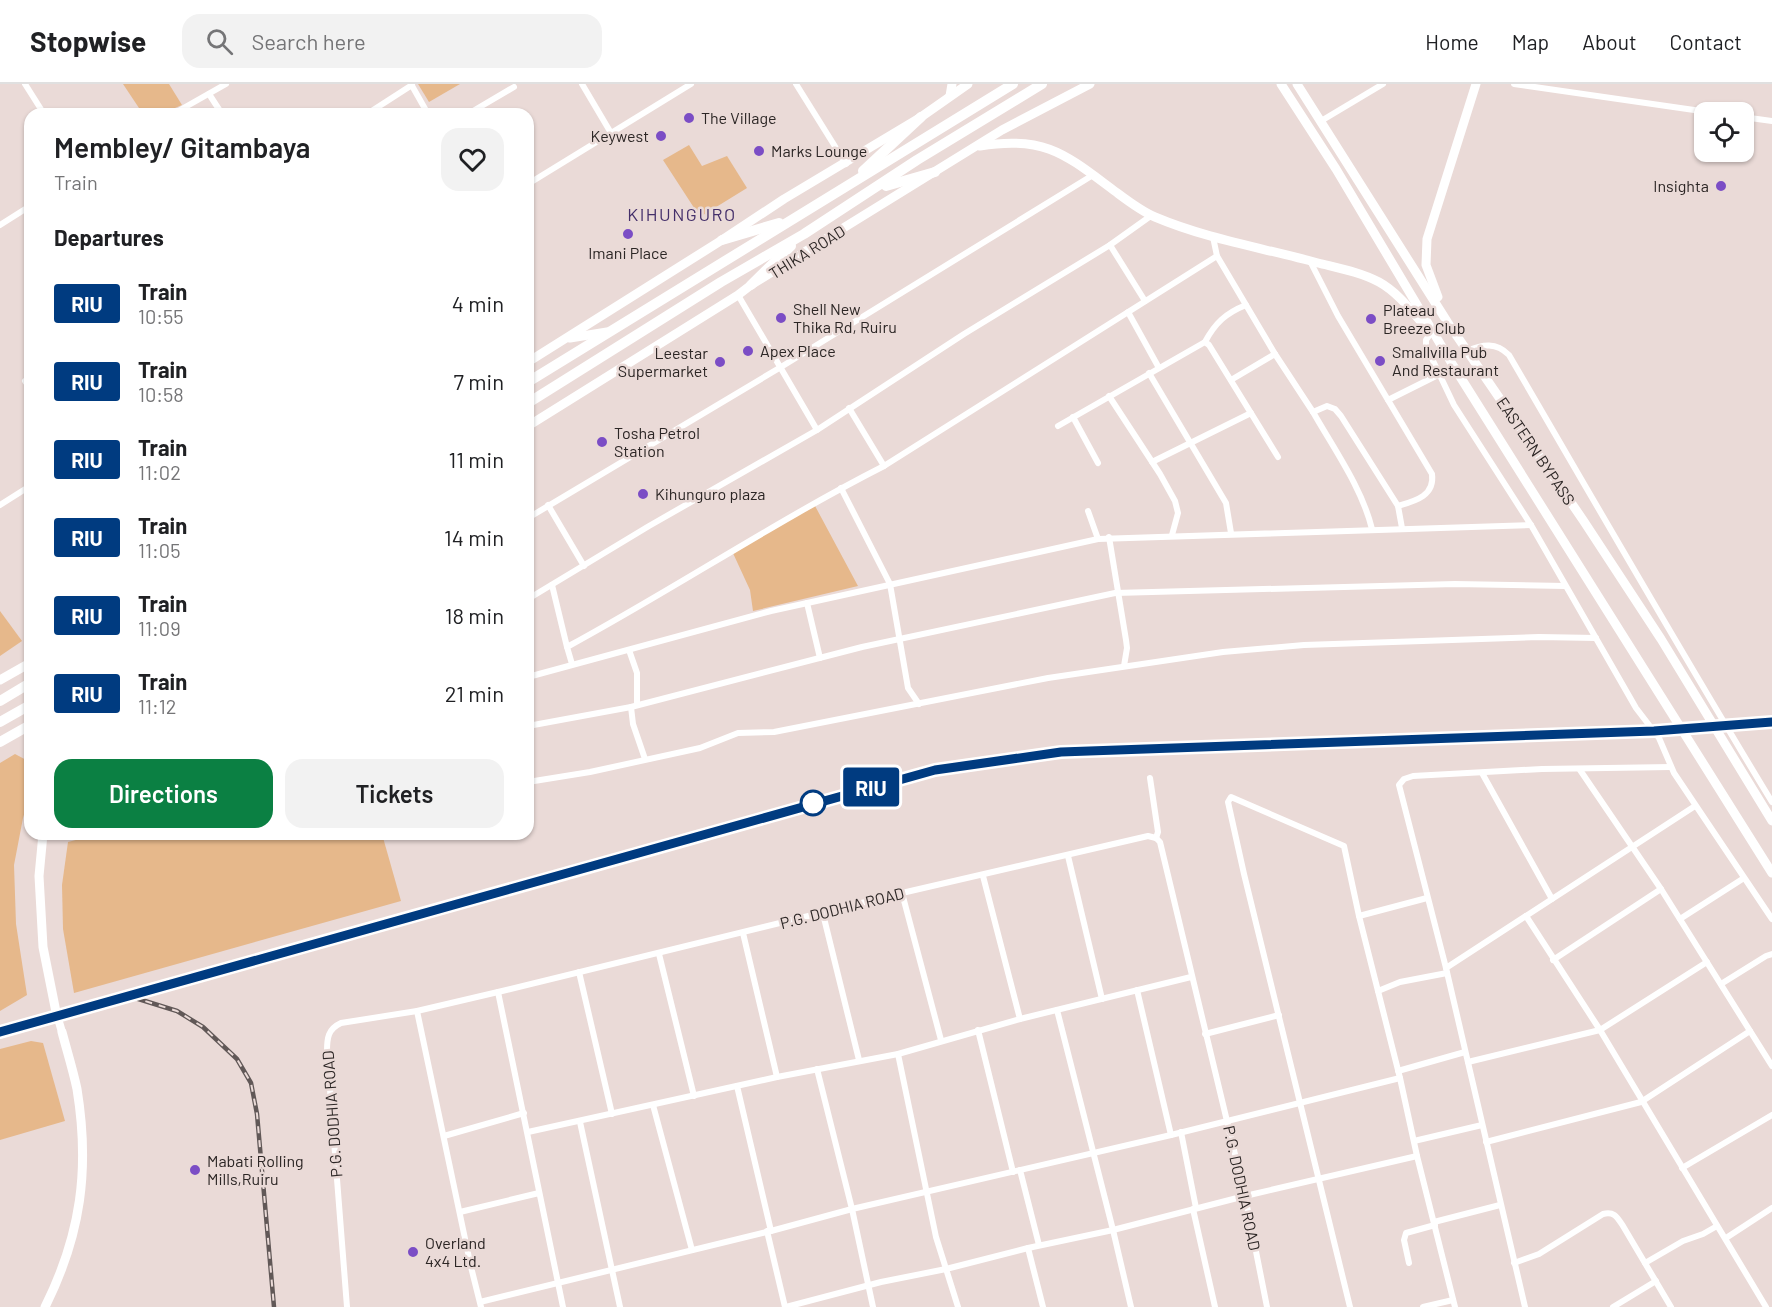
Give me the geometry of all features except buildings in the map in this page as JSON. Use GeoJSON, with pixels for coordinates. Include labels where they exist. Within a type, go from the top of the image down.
{"type":"FeatureCollection","features":[{"type":"Feature","properties":{"kind":"highway"},"geometry":{"type":"LineString","coordinates":[[534,378],[1014,84]]}},
{"type":"Feature","properties":{"kind":"highway","name":"THIKA ROAD"},"geometry":{"type":"LineString","coordinates":[[534,399],[721,282],[804,234],[917,160],[1042,84]]}},
{"type":"Feature","properties":{"kind":"highway"},"geometry":{"type":"LineString","coordinates":[[850,184],[921,117]]}},
{"type":"Feature","properties":{"kind":"highway"},"geometry":{"type":"LineString","coordinates":[[876,188],[935,172]]}},
{"type":"Feature","properties":{"kind":"highway"},"geometry":{"type":"LineString","coordinates":[[722,240],[795,218]]}},
{"type":"Feature","properties":{"kind":"highway"},"geometry":{"type":"LineString","coordinates":[[752,285],[804,234]]}},
{"type":"Feature","properties":{"kind":"highway"},"geometry":{"type":"LineString","coordinates":[[0,701],[24,687]]}},
{"type":"Feature","properties":{"kind":"highway"},"geometry":{"type":"LineString","coordinates":[[0,722],[24,708]]}},
{"type":"Feature","properties":{"kind":"highway"},"geometry":{"type":"LineString","coordinates":[[0,742],[24,729]]}},
{"type":"Feature","properties":{"kind":"main road"},"geometry":{"type":"LineString","coordinates":[[950,96],[952,84]]}},
{"type":"Feature","properties":{"kind":"main road"},"geometry":{"type":"LineString","coordinates":[[534,358],[784,199],[846,164],[921,117],[968,84]]}},
{"type":"Feature","properties":{"kind":"main road","name":"THIKA ROAD"},"geometry":{"type":"LineString","coordinates":[[534,422],[1002,130],[1090,84]]}},
{"type":"Feature","properties":{"kind":"main road","name":"EASTERN BYPASS"},"geometry":{"type":"LineString","coordinates":[[1281,84],[1321,145],[1454,367],[1772,873]]}},
{"type":"Feature","properties":{"kind":"main road","name":"EASTERN BYPASS"},"geometry":{"type":"LineString","coordinates":[[1297,84],[1448,323],[1654,629],[1772,821]]}},
{"type":"Feature","properties":{"kind":"main road"},"geometry":{"type":"LineString","coordinates":[[1448,323],[1432,286],[1426,265],[1427,239],[1476,84]]}},
{"type":"Feature","properties":{"kind":"main road"},"geometry":{"type":"LineString","coordinates":[[976,147],[1007,142],[1040,146],[1060,152],[1152,215],[1214,237],[1360,274],[1393,291],[1442,345]]}},
{"type":"Feature","properties":{"kind":"main road"},"geometry":{"type":"LineString","coordinates":[[565,339],[610,331]]}},
{"type":"Feature","properties":{"kind":"main road"},"geometry":{"type":"LineString","coordinates":[[0,680],[24,666]]}},
{"type":"Feature","properties":{"kind":"main road"},"geometry":{"type":"LineString","coordinates":[[42,840],[39,876],[43,947],[76,1087],[84,1154],[79,1204],[69,1251],[45,1307]]}},
{"type":"Feature","properties":{"kind":"street"},"geometry":{"type":"LineString","coordinates":[[25,84],[40,108]]}},
{"type":"Feature","properties":{"kind":"street"},"geometry":{"type":"LineString","coordinates":[[185,107],[226,84]]}},
{"type":"Feature","properties":{"kind":"street"},"geometry":{"type":"LineString","coordinates":[[376,108],[411,84],[425,108]]}},
{"type":"Feature","properties":{"kind":"street"},"geometry":{"type":"LineString","coordinates":[[582,84],[611,133]]}},
{"type":"Feature","properties":{"kind":"street"},"geometry":{"type":"LineString","coordinates":[[534,180],[691,84]]}},
{"type":"Feature","properties":{"kind":"street"},"geometry":{"type":"LineString","coordinates":[[796,84],[846,164]]}},
{"type":"Feature","properties":{"kind":"street"},"geometry":{"type":"LineString","coordinates":[[1321,121],[1383,84]]}},
{"type":"Feature","properties":{"kind":"street"},"geometry":{"type":"LineString","coordinates":[[1514,84],[1694,110]]}},
{"type":"Feature","properties":{"kind":"street"},"geometry":{"type":"LineString","coordinates":[[478,108],[514,87]]}},
{"type":"Feature","properties":{"kind":"street"},"geometry":{"type":"LineString","coordinates":[[209,94],[218,108]]}},
{"type":"Feature","properties":{"kind":"street"},"geometry":{"type":"LineString","coordinates":[[1754,119],[1772,121]]}},
{"type":"Feature","properties":{"kind":"street"},"geometry":{"type":"LineString","coordinates":[[534,514],[781,367],[1093,175]]}},
{"type":"Feature","properties":{"kind":"street"},"geometry":{"type":"LineString","coordinates":[[0,225],[24,210]]}},
{"type":"Feature","properties":{"kind":"street"},"geometry":{"type":"LineString","coordinates":[[534,596],[709,491],[817,430],[964,334],[1110,245],[1152,215]]}},
{"type":"Feature","properties":{"kind":"street"},"geometry":{"type":"LineString","coordinates":[[1214,237],[1217,256],[1275,354],[1313,412],[1360,496],[1368,513],[1372,530]]}},
{"type":"Feature","properties":{"kind":"street"},"geometry":{"type":"LineString","coordinates":[[1110,245],[1145,301]]}},
{"type":"Feature","properties":{"kind":"street"},"geometry":{"type":"LineString","coordinates":[[567,647],[636,610],[841,488],[884,466],[1217,256]]}},
{"type":"Feature","properties":{"kind":"street"},"geometry":{"type":"LineString","coordinates":[[1310,261],[1338,316],[1431,471],[1433,479],[1428,492],[1420,499],[1398,506]]}},
{"type":"Feature","properties":{"kind":"street"},"geometry":{"type":"LineString","coordinates":[[738,295],[817,430]]}},
{"type":"Feature","properties":{"kind":"street"},"geometry":{"type":"LineString","coordinates":[[1058,426],[1204,342],[1216,323],[1233,310],[1246,305]]}},
{"type":"Feature","properties":{"kind":"street"},"geometry":{"type":"LineString","coordinates":[[1128,312],[1159,368]]}},
{"type":"Feature","properties":{"kind":"street"},"geometry":{"type":"LineString","coordinates":[[1431,333],[1425,340],[1426,346],[1454,405],[1531,525],[1636,708],[1659,738],[1671,767],[1695,806],[1772,919]]}},
{"type":"Feature","properties":{"kind":"street"},"geometry":{"type":"LineString","coordinates":[[1204,342],[1209,345],[1278,458]]}},
{"type":"Feature","properties":{"kind":"street"},"geometry":{"type":"LineString","coordinates":[[1467,351],[1478,346],[1490,345],[1498,346],[1509,355],[1772,802]]}},
{"type":"Feature","properties":{"kind":"street"},"geometry":{"type":"LineString","coordinates":[[1231,380],[1275,354]]}},
{"type":"Feature","properties":{"kind":"street"},"geometry":{"type":"LineString","coordinates":[[1388,400],[1454,367]]}},
{"type":"Feature","properties":{"kind":"street"},"geometry":{"type":"LineString","coordinates":[[1149,373],[1226,503],[1231,533]]}},
{"type":"Feature","properties":{"kind":"street"},"geometry":{"type":"LineString","coordinates":[[1109,396],[1175,501],[1178,513],[1172,535]]}},
{"type":"Feature","properties":{"kind":"street"},"geometry":{"type":"LineString","coordinates":[[1313,412],[1327,406],[1335,409],[1398,506],[1402,528]]}},
{"type":"Feature","properties":{"kind":"street"},"geometry":{"type":"LineString","coordinates":[[849,408],[884,466]]}},
{"type":"Feature","properties":{"kind":"street"},"geometry":{"type":"LineString","coordinates":[[1152,462],[1251,413]]}},
{"type":"Feature","properties":{"kind":"street"},"geometry":{"type":"LineString","coordinates":[[1073,417],[1098,463]]}},
{"type":"Feature","properties":{"kind":"street"},"geometry":{"type":"LineString","coordinates":[[841,488],[890,584],[908,688],[920,704]]}},
{"type":"Feature","properties":{"kind":"street"},"geometry":{"type":"LineString","coordinates":[[0,505],[24,490]]}},
{"type":"Feature","properties":{"kind":"street"},"geometry":{"type":"LineString","coordinates":[[548,506],[584,566]]}},
{"type":"Feature","properties":{"kind":"street"},"geometry":{"type":"LineString","coordinates":[[1088,511],[1098,538]]}},
{"type":"Feature","properties":{"kind":"street"},"geometry":{"type":"LineString","coordinates":[[534,674],[723,623],[1098,538],[1531,525]]}},
{"type":"Feature","properties":{"kind":"street"},"geometry":{"type":"LineString","coordinates":[[1109,537],[1127,648],[1124,666]]}},
{"type":"Feature","properties":{"kind":"street"},"geometry":{"type":"LineString","coordinates":[[534,725],[634,706],[899,639],[1118,593],[1455,584],[1565,586]]}},
{"type":"Feature","properties":{"kind":"street"},"geometry":{"type":"LineString","coordinates":[[552,585],[572,664]]}},
{"type":"Feature","properties":{"kind":"street"},"geometry":{"type":"LineString","coordinates":[[807,603],[820,658]]}},
{"type":"Feature","properties":{"kind":"street"},"geometry":{"type":"LineString","coordinates":[[534,782],[700,748],[738,733],[774,732],[1048,678],[1223,652],[1304,645],[1539,637],[1596,638]]}},
{"type":"Feature","properties":{"kind":"street"},"geometry":{"type":"LineString","coordinates":[[629,650],[637,673],[633,724],[645,759]]}},
{"type":"Feature","properties":{"kind":"street"},"geometry":{"type":"LineString","coordinates":[[1525,1307],[1446,970],[1399,783],[1413,776],[1542,769],[1671,767]]}},
{"type":"Feature","properties":{"kind":"street"},"geometry":{"type":"LineString","coordinates":[[1580,770],[1661,889],[1772,1066]]}},
{"type":"Feature","properties":{"kind":"street"},"geometry":{"type":"LineString","coordinates":[[1482,773],[1552,899]]}},
{"type":"Feature","properties":{"kind":"street"},"geometry":{"type":"LineString","coordinates":[[1149,778],[1158,832],[1156,838]]}},
{"type":"Feature","properties":{"kind":"street"},"geometry":{"type":"LineString","coordinates":[[1350,1307],[1244,874],[1229,798],[1236,797],[1272,816],[1342,844],[1345,851],[1454,1303],[1423,1307]]}},
{"type":"Feature","properties":{"kind":"street"},"geometry":{"type":"LineString","coordinates":[[1378,991],[1400,982],[1446,970],[1695,806]]}},
{"type":"Feature","properties":{"kind":"street","name":"P.G. DODHIA ROAD"},"geometry":{"type":"LineString","coordinates":[[347,1307],[327,1051],[327,1038],[334,1027],[341,1023],[417,1011],[498,992],[902,893],[1148,836],[1160,842],[1191,977],[1228,1121],[1267,1307]]}},
{"type":"Feature","properties":{"kind":"street"},"geometry":{"type":"LineString","coordinates":[[1068,856],[1102,999]]}},
{"type":"Feature","properties":{"kind":"street"},"geometry":{"type":"LineString","coordinates":[[983,876],[1020,1019]]}},
{"type":"Feature","properties":{"kind":"street"},"geometry":{"type":"LineString","coordinates":[[1680,919],[1744,878]]}},
{"type":"Feature","properties":{"kind":"street"},"geometry":{"type":"LineString","coordinates":[[1553,960],[1661,889]]}},
{"type":"Feature","properties":{"kind":"street"},"geometry":{"type":"LineString","coordinates":[[902,893],[941,1040]]}},
{"type":"Feature","properties":{"kind":"street"},"geometry":{"type":"LineString","coordinates":[[1359,916],[1427,898]]}},
{"type":"Feature","properties":{"kind":"street"},"geometry":{"type":"LineString","coordinates":[[823,914],[859,1060]]}},
{"type":"Feature","properties":{"kind":"street"},"geometry":{"type":"LineString","coordinates":[[1526,916],[1600,1030],[1765,1306],[1772,1301]]}},
{"type":"Feature","properties":{"kind":"street"},"geometry":{"type":"LineString","coordinates":[[743,933],[777,1077]]}},
{"type":"Feature","properties":{"kind":"street"},"geometry":{"type":"LineString","coordinates":[[659,954],[694,1096]]}},
{"type":"Feature","properties":{"kind":"street"},"geometry":{"type":"LineString","coordinates":[[1721,984],[1772,954]]}},
{"type":"Feature","properties":{"kind":"street"},"geometry":{"type":"LineString","coordinates":[[1468,1062],[1600,1030],[1707,962]]}},
{"type":"Feature","properties":{"kind":"street"},"geometry":{"type":"LineString","coordinates":[[579,972],[612,1114]]}},
{"type":"Feature","properties":{"kind":"street"},"geometry":{"type":"LineString","coordinates":[[528,1132],[777,1077],[898,1054],[978,1030],[1191,977]]}},
{"type":"Feature","properties":{"kind":"street"},"geometry":{"type":"LineString","coordinates":[[1137,990],[1171,1136]]}},
{"type":"Feature","properties":{"kind":"street"},"geometry":{"type":"LineString","coordinates":[[498,992],[562,1307]]}},
{"type":"Feature","properties":{"kind":"street"},"geometry":{"type":"LineString","coordinates":[[1057,1010],[1131,1307]]}},
{"type":"Feature","properties":{"kind":"street"},"geometry":{"type":"LineString","coordinates":[[417,1011],[481,1304],[852,1209],[1171,1136],[1400,1078]]}},
{"type":"Feature","properties":{"kind":"street"},"geometry":{"type":"LineString","coordinates":[[1205,1034],[1279,1016]]}},
{"type":"Feature","properties":{"kind":"street"},"geometry":{"type":"LineString","coordinates":[[978,1030],[1039,1245]]}},
{"type":"Feature","properties":{"kind":"street"},"geometry":{"type":"LineString","coordinates":[[1486,1142],[1641,1102],[1750,1031]]}},
{"type":"Feature","properties":{"kind":"street"},"geometry":{"type":"LineString","coordinates":[[1398,1071],[1465,1052]]}},
{"type":"Feature","properties":{"kind":"street"},"geometry":{"type":"LineString","coordinates":[[898,1054],[936,1237],[958,1307]]}},
{"type":"Feature","properties":{"kind":"street"},"geometry":{"type":"LineString","coordinates":[[818,1069],[873,1307]]}},
{"type":"Feature","properties":{"kind":"street"},"geometry":{"type":"LineString","coordinates":[[736,1086],[786,1307],[869,1285],[1113,1230],[1245,1196],[1417,1156]]}},
{"type":"Feature","properties":{"kind":"street"},"geometry":{"type":"LineString","coordinates":[[653,1105],[692,1250]]}},
{"type":"Feature","properties":{"kind":"street"},"geometry":{"type":"LineString","coordinates":[[444,1136],[524,1113]]}},
{"type":"Feature","properties":{"kind":"street"},"geometry":{"type":"LineString","coordinates":[[1682,1168],[1772,1115]]}},
{"type":"Feature","properties":{"kind":"street"},"geometry":{"type":"LineString","coordinates":[[580,1122],[620,1307]]}},
{"type":"Feature","properties":{"kind":"street"},"geometry":{"type":"LineString","coordinates":[[1414,1141],[1482,1125]]}},
{"type":"Feature","properties":{"kind":"street"},"geometry":{"type":"LineString","coordinates":[[1181,1132],[1215,1307]]}},
{"type":"Feature","properties":{"kind":"street"},"geometry":{"type":"LineString","coordinates":[[460,1212],[539,1193]]}},
{"type":"Feature","properties":{"kind":"street"},"geometry":{"type":"LineString","coordinates":[[1409,1263],[1404,1240],[1406,1233],[1500,1205]]}},
{"type":"Feature","properties":{"kind":"street"},"geometry":{"type":"LineString","coordinates":[[1726,1238],[1772,1208]]}},
{"type":"Feature","properties":{"kind":"street"},"geometry":{"type":"LineString","coordinates":[[1514,1263],[1539,1254],[1603,1214],[1610,1213],[1618,1219],[1671,1307]]}},
{"type":"Feature","properties":{"kind":"street"},"geometry":{"type":"LineString","coordinates":[[1645,1263],[1678,1244],[1717,1226]]}},
{"type":"Feature","properties":{"kind":"street"},"geometry":{"type":"LineString","coordinates":[[1028,1248],[1043,1307]]}},
{"type":"Feature","properties":{"kind":"street"},"geometry":{"type":"LineString","coordinates":[[1613,1307],[1656,1281]]}},
{"type":"Feature","properties":{"kind":"shaded area"},"geometry":{"type":"Polygon","coordinates":[[[123,84],[169,84],[182,105],[175,108],[139,108],[123,84]]]}},
{"type":"Feature","properties":{"kind":"shaded area"},"geometry":{"type":"Polygon","coordinates":[[[418,84],[460,84],[429,102],[418,84]]]}},
{"type":"Feature","properties":{"kind":"shaded area"},"geometry":{"type":"Polygon","coordinates":[[[689,145],[702,166],[727,156],[747,188],[700,217],[663,160],[689,145]]]}},
{"type":"Feature","properties":{"kind":"shaded area"},"geometry":{"type":"Polygon","coordinates":[[[814,504],[858,586],[753,611],[750,590],[732,551],[814,504]]]}},
{"type":"Feature","properties":{"kind":"shaded area"},"geometry":{"type":"Polygon","coordinates":[[[0,611],[22,641],[0,656],[0,611]]]}},
{"type":"Feature","properties":{"kind":"shaded area"},"geometry":{"type":"Polygon","coordinates":[[[15,754],[24,759],[24,815],[14,865],[16,924],[27,995],[0,1011],[0,763],[15,754]]]}},
{"type":"Feature","properties":{"kind":"shaded area"},"geometry":{"type":"Polygon","coordinates":[[[76,840],[384,840],[401,901],[74,993],[63,929],[62,885],[68,842],[76,840]]]}},
{"type":"Feature","properties":{"kind":"shaded area"},"geometry":{"type":"Polygon","coordinates":[[[31,1041],[43,1043],[65,1121],[0,1140],[0,1049],[31,1041]]]}},
{"type":"Feature","properties":{"kind":"railway"},"geometry":{"type":"LineString","coordinates":[[0,1032],[935,770],[1061,752],[1654,731],[1772,722]]}},
{"type":"Feature","properties":{"kind":"railway"},"geometry":{"type":"LineString","coordinates":[[132,997],[177,1011],[203,1027],[237,1059],[251,1083],[257,1114],[274,1307]]}},
{"type":"Feature","properties":{"kind":"train","name":"RIU"},"geometry":{"type":"LineString","coordinates":[[0,1032],[935,770],[1061,752],[1654,731],[1772,722]]}},
{"type":"Feature","properties":{"kind":"place","name":"The Village"},"geometry":{"type":"Point","coordinates":[689,118]}},
{"type":"Feature","properties":{"kind":"place","name":"Keywest"},"geometry":{"type":"Point","coordinates":[661,136]}},
{"type":"Feature","properties":{"kind":"place","name":"Marks Lounge"},"geometry":{"type":"Point","coordinates":[759,151]}},
{"type":"Feature","properties":{"kind":"place","name":"Insighta"},"geometry":{"type":"Point","coordinates":[1721,186]}},
{"type":"Feature","properties":{"kind":"place","name":"Imani Place"},"geometry":{"type":"Point","coordinates":[628,234]}},
{"type":"Feature","properties":{"kind":"place","name":"Shell New Thika Rd, Ruiru"},"geometry":{"type":"Point","coordinates":[781,318]}},
{"type":"Feature","properties":{"kind":"place","name":"Plateau Breeze Club"},"geometry":{"type":"Point","coordinates":[1371,319]}},
{"type":"Feature","properties":{"kind":"place","name":"Apex Place"},"geometry":{"type":"Point","coordinates":[748,351]}},
{"type":"Feature","properties":{"kind":"place","name":"Smallvilla Pub And Restaurant"},"geometry":{"type":"Point","coordinates":[1380,361]}},
{"type":"Feature","properties":{"kind":"place","name":"Leestar Supermarket"},"geometry":{"type":"Point","coordinates":[720,362]}},
{"type":"Feature","properties":{"kind":"place","name":"Tosha Petrol Station"},"geometry":{"type":"Point","coordinates":[602,442]}},
{"type":"Feature","properties":{"kind":"place","name":"Kihunguro plaza"},"geometry":{"type":"Point","coordinates":[643,494]}},
{"type":"Feature","properties":{"kind":"place","name":"Mabati Rolling Mills,Ruiru"},"geometry":{"type":"Point","coordinates":[195,1170]}},
{"type":"Feature","properties":{"kind":"place","name":"Overland 4x4 Ltd."},"geometry":{"type":"Point","coordinates":[413,1252]}},
{"type":"Feature","properties":{"kind":"district","name":"KIHUNGURO"},"geometry":{"type":"Point","coordinates":[682,215]}}]}
